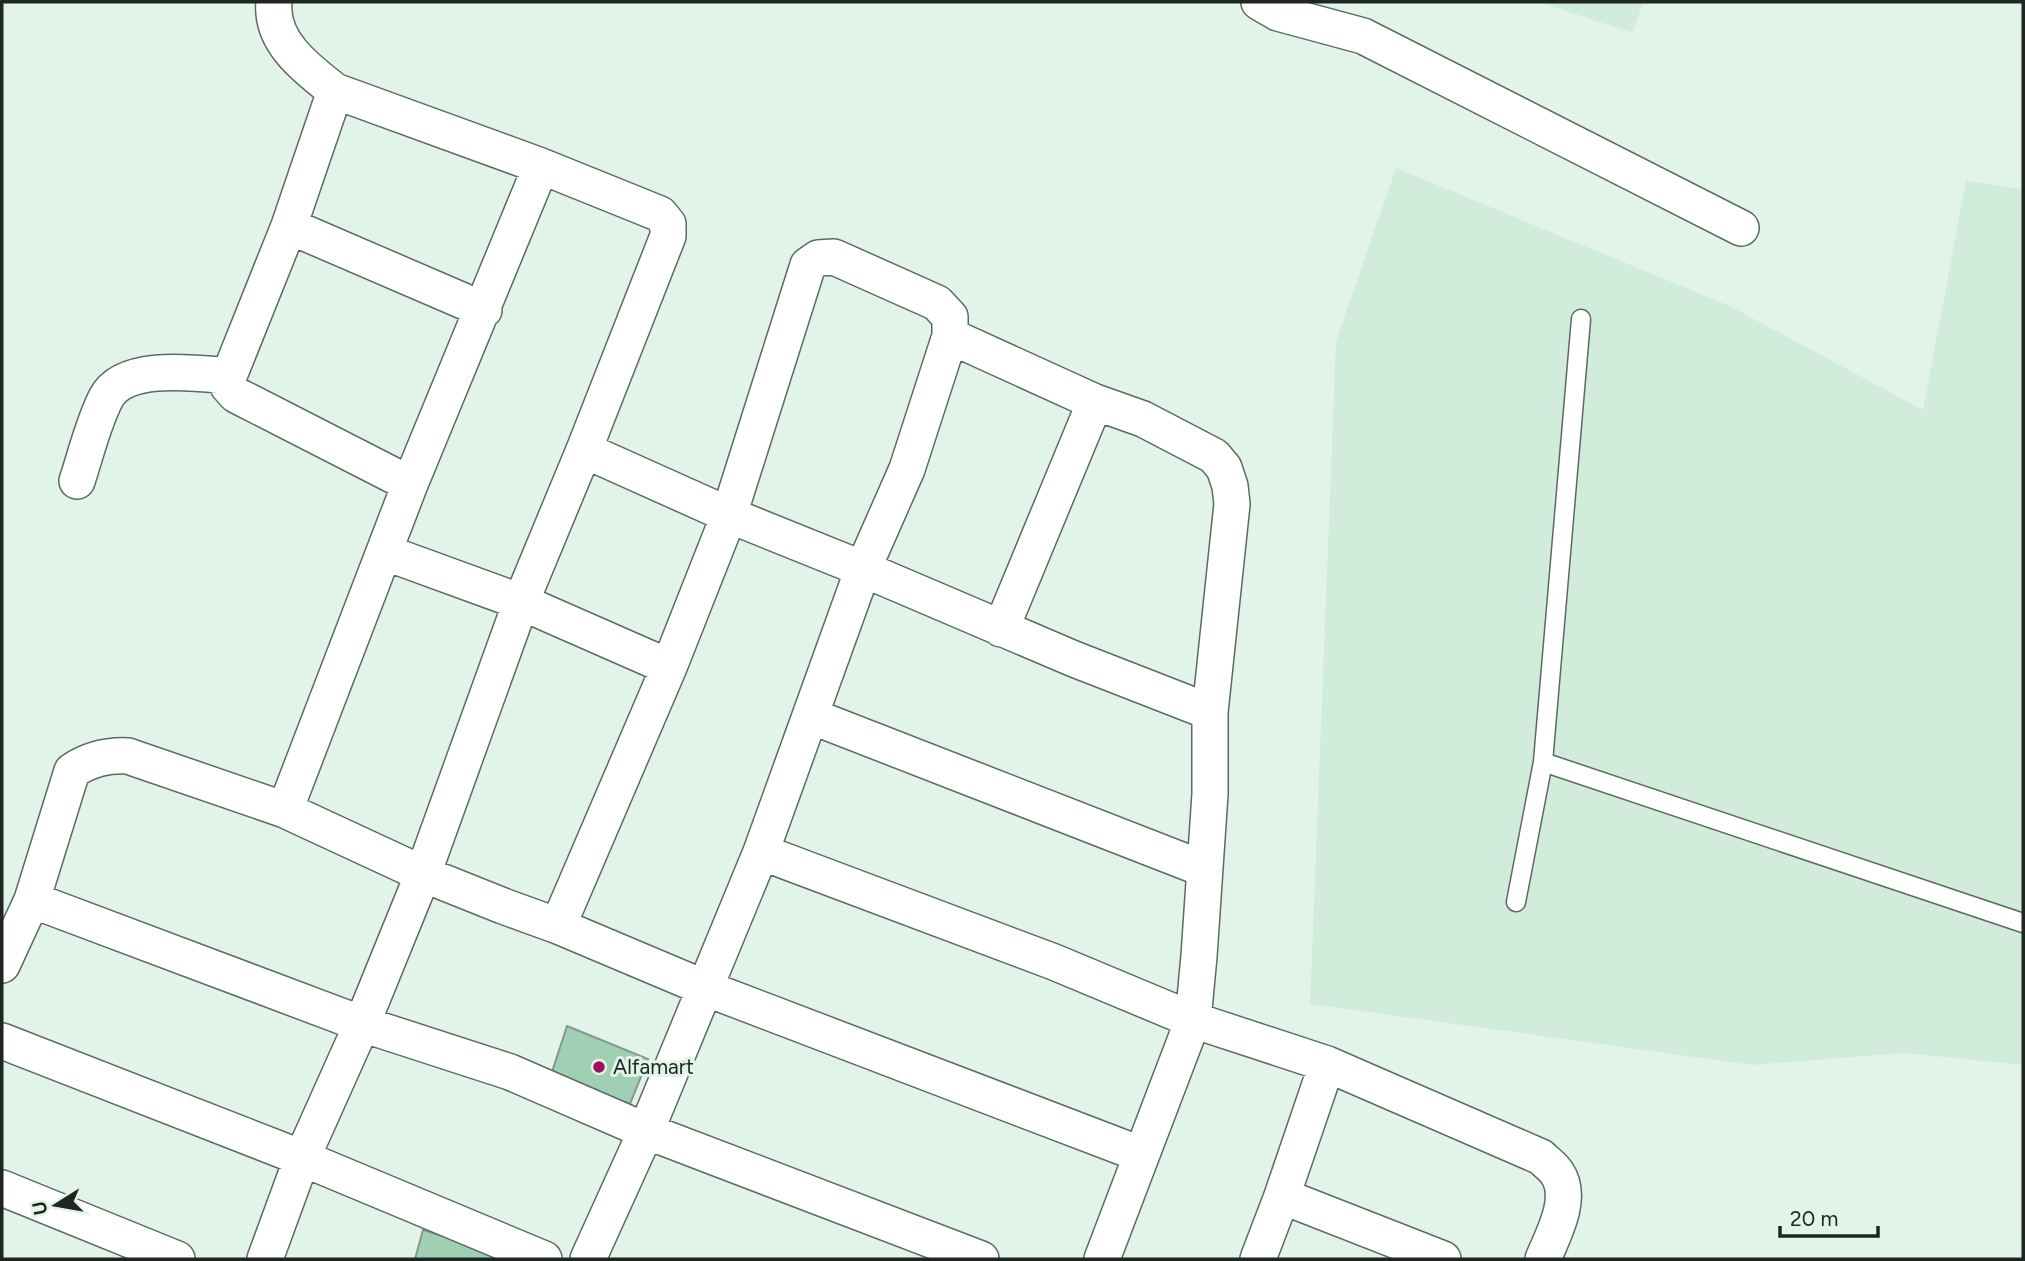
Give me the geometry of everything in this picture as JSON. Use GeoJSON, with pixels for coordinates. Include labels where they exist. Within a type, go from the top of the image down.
{"type":"FeatureCollection","features":[{"type":"Feature","properties":{"kind":"street"},"geometry":{"type":"LineString","coordinates":[[265,1259],[302,1158],[362,1024],[423,874],[521,602],[668,236],[668,224],[660,214],[541,166],[335,92],[303,65],[282,38],[275,23],[274,2]]}},
{"type":"Feature","properties":{"kind":"street"},"geometry":{"type":"LineString","coordinates":[[1259,2],[1278,13],[1363,36],[1741,228]]}},
{"type":"Feature","properties":{"kind":"street"},"geometry":{"type":"LineString","coordinates":[[335,92],[289,226],[229,376],[228,386],[236,394],[410,484]]}},
{"type":"Feature","properties":{"kind":"street"},"geometry":{"type":"LineString","coordinates":[[285,810],[410,484],[484,310],[541,166]]}},
{"type":"Feature","properties":{"kind":"street"},"geometry":{"type":"LineString","coordinates":[[289,226],[484,310]]}},
{"type":"Feature","properties":{"kind":"street"},"geometry":{"type":"LineString","coordinates":[[558,926],[669,667],[729,515],[808,265],[818,258],[834,257],[937,303],[950,317],[950,336],[907,469],[863,569],[761,852],[646,1131],[588,1259]]}},
{"type":"Feature","properties":{"kind":"street"},"geometry":{"type":"LineString","coordinates":[[950,336],[1095,402],[1143,419],[1214,456],[1224,468],[1230,486],[1232,504],[1210,712],[1205,869],[1193,1020],[1102,1259]]}},
{"type":"Feature","properties":{"kind":"street"},"geometry":{"type":"LineString","coordinates":[[77,481],[106,398],[117,384],[139,376],[188,372],[229,376]]}},
{"type":"Feature","properties":{"kind":"street"},"geometry":{"type":"LineString","coordinates":[[1001,629],[1095,402]]}},
{"type":"Feature","properties":{"kind":"street"},"geometry":{"type":"LineString","coordinates":[[584,450],[729,515],[1001,629],[1210,712]]}},
{"type":"Feature","properties":{"kind":"street"},"geometry":{"type":"LineString","coordinates":[[384,552],[521,602],[669,667]]}},
{"type":"Feature","properties":{"kind":"street"},"geometry":{"type":"LineString","coordinates":[[811,716],[1205,869]]}},
{"type":"Feature","properties":{"kind":"street"},"geometry":{"type":"LineString","coordinates":[[2,965],[32,900],[72,771],[85,763],[113,755],[128,756],[285,810],[423,874],[558,926],[705,988],[1140,1154]]}},
{"type":"Feature","properties":{"kind":"street"},"geometry":{"type":"LineString","coordinates":[[761,852],[1054,962],[1193,1020],[1327,1064],[1541,1157],[1558,1174],[1562,1192],[1562,1212],[1544,1259]]}},
{"type":"Feature","properties":{"kind":"street"},"geometry":{"type":"LineString","coordinates":[[32,900],[362,1024],[510,1072],[646,1131],[981,1259]]}},
{"type":"Feature","properties":{"kind":"street"},"geometry":{"type":"LineString","coordinates":[[2,1041],[302,1158],[544,1259]]}},
{"type":"Feature","properties":{"kind":"street"},"geometry":{"type":"LineString","coordinates":[[1258,1259],[1327,1064]]}},
{"type":"Feature","properties":{"kind":"street"},"geometry":{"type":"LineString","coordinates":[[2,1188],[177,1259]]}},
{"type":"Feature","properties":{"kind":"street"},"geometry":{"type":"LineString","coordinates":[[1282,1196],[1443,1259]]}},
{"type":"Feature","properties":{"kind":"lane"},"geometry":{"type":"LineString","coordinates":[[1516,902],[1543,762],[1581,319]]}},
{"type":"Feature","properties":{"kind":"lane"},"geometry":{"type":"LineString","coordinates":[[1543,762],[1854,864],[2023,923]]}},
{"type":"Feature","properties":{"kind":"shaded area"},"geometry":{"type":"Polygon","coordinates":[[[1539,2],[1643,2],[1633,33],[1539,2]]]}},
{"type":"Feature","properties":{"kind":"shaded area"},"geometry":{"type":"Polygon","coordinates":[[[1396,168],[1730,306],[1923,410],[1966,181],[2023,189],[2023,1065],[1904,1053],[1752,1065],[1310,1004],[1336,341],[1396,168]]]}},
{"type":"Feature","properties":{"kind":"building","name":"Alfamart"},"geometry":{"type":"Polygon","coordinates":[[[567,1026],[648,1059],[630,1104],[551,1075],[567,1026]]]}},
{"type":"Feature","properties":{"kind":"building"},"geometry":{"type":"Polygon","coordinates":[[[423,1230],[519,1259],[415,1259],[423,1230]]]}},
{"type":"Feature","properties":{"kind":"place","name":"Alfamart"},"geometry":{"type":"Point","coordinates":[599,1067]}}]}
